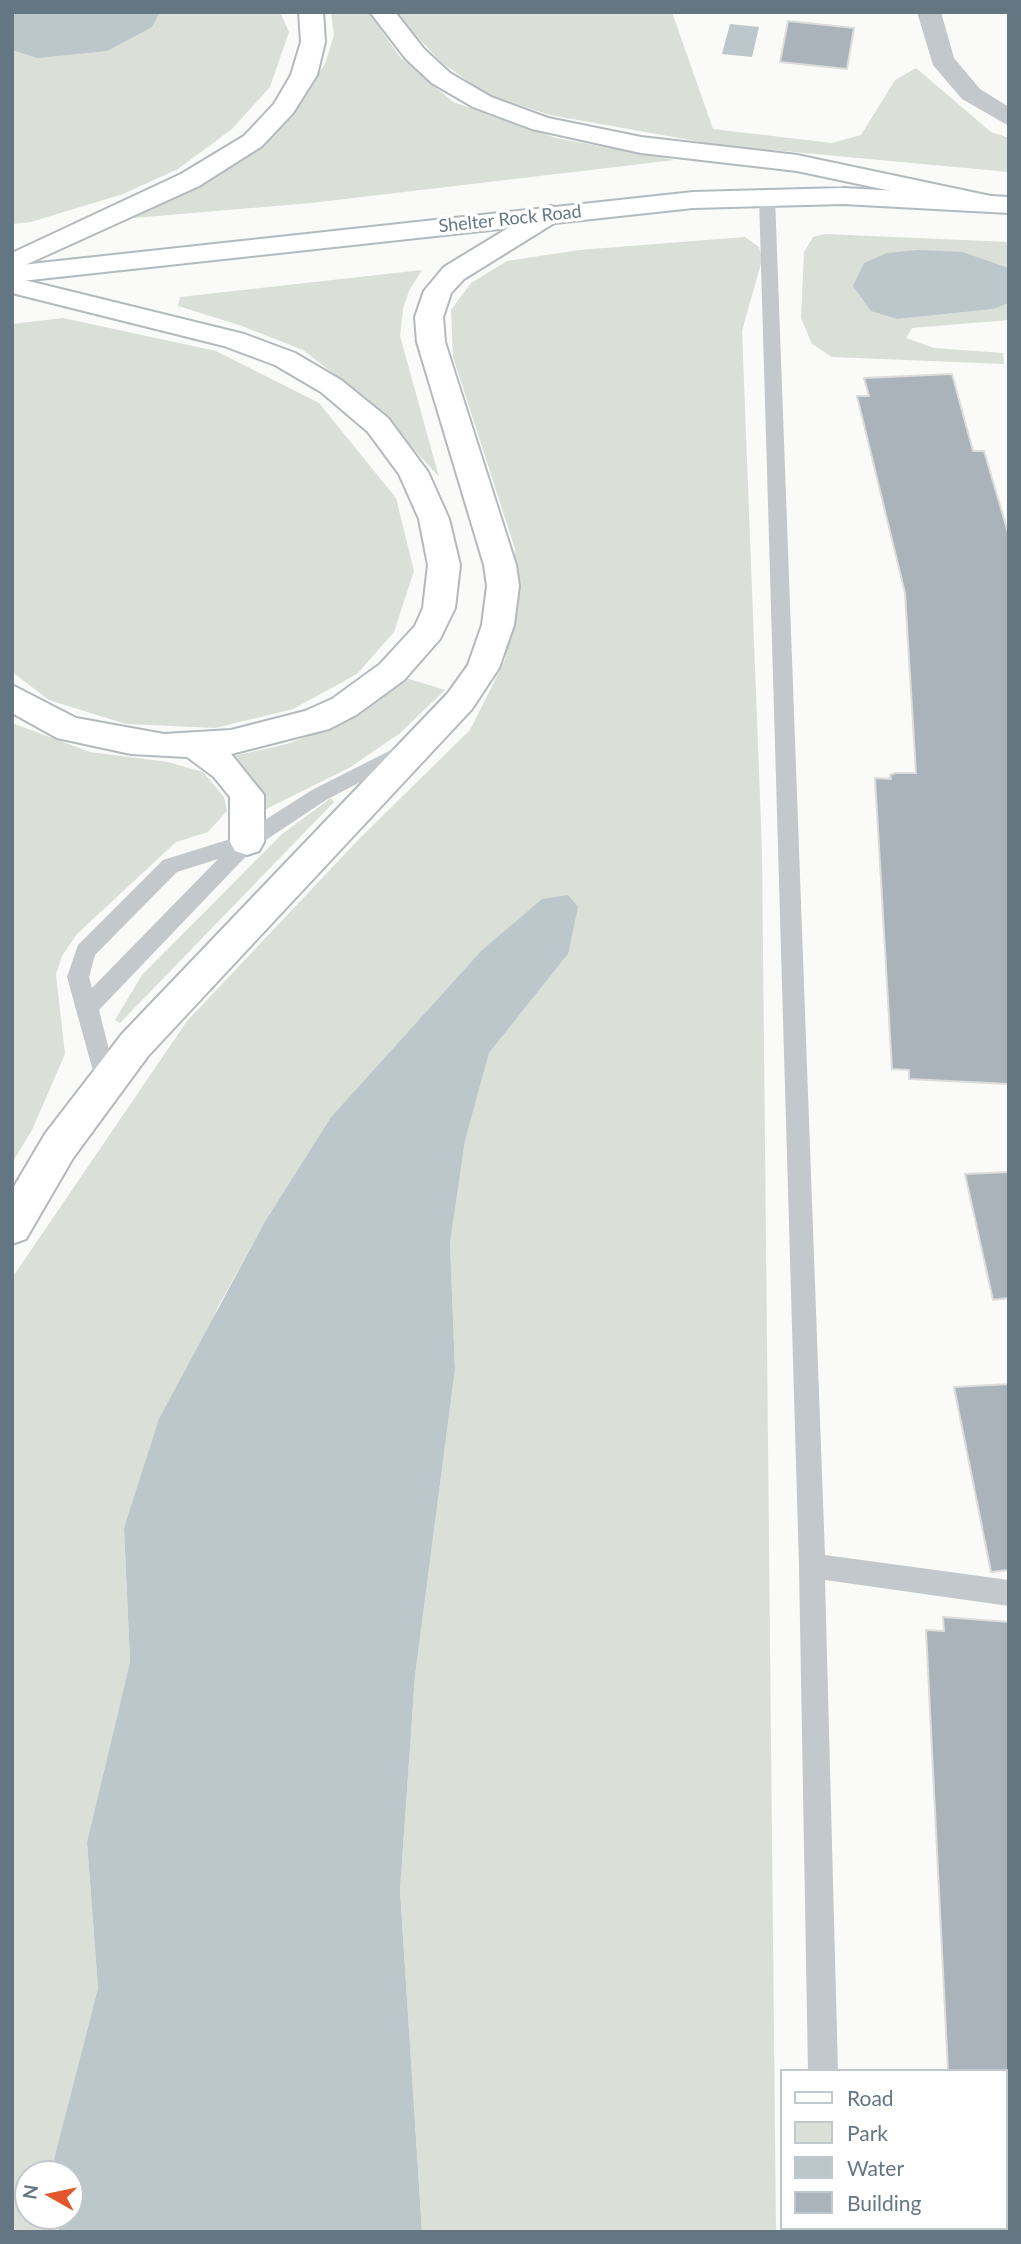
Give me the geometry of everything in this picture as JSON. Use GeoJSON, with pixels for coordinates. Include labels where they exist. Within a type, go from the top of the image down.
{"type":"FeatureCollection","features":[{"type":"Feature","properties":{"kind":"main road"},"geometry":{"type":"LineString","coordinates":[[12,263],[190,180],[253,141],[284,108],[304,75],[313,43],[311,12]]}},
{"type":"Feature","properties":{"kind":"main road"},"geometry":{"type":"LineString","coordinates":[[382,12],[415,54],[441,78],[482,102],[541,124],[607,140],[797,163],[998,204]]}},
{"type":"Feature","properties":{"kind":"main road","name":"Shelter Rock Road"},"geometry":{"type":"LineString","coordinates":[[12,274],[657,203],[843,196],[998,204]]}},
{"type":"Feature","properties":{"kind":"main road"},"geometry":{"type":"LineString","coordinates":[[12,1227],[59,1146],[106,1082],[165,1011],[460,701],[483,667],[493,644],[503,586],[496,546],[428,330],[432,303],[446,279],[464,264],[550,214]]}},
{"type":"Feature","properties":{"kind":"main road"},"geometry":{"type":"LineString","coordinates":[[12,285],[206,332],[285,359],[331,386],[378,425],[412,472],[434,519],[444,565],[439,608],[429,631],[393,672],[362,696],[317,720],[255,738],[163,746],[99,737],[42,717],[12,697]]}},
{"type":"Feature","properties":{"kind":"main road"},"geometry":{"type":"LineString","coordinates":[[194,745],[226,768],[247,794],[247,842]]}},
{"type":"Feature","properties":{"kind":"street"},"geometry":{"type":"LineString","coordinates":[[929,12],[942,60],[971,94],[1009,118]]}},
{"type":"Feature","properties":{"kind":"lane"},"geometry":{"type":"LineString","coordinates":[[767,197],[812,1566],[823,2069]]}},
{"type":"Feature","properties":{"kind":"lane"},"geometry":{"type":"LineString","coordinates":[[88,1008],[247,842],[319,795],[421,742]]}},
{"type":"Feature","properties":{"kind":"lane"},"geometry":{"type":"LineString","coordinates":[[106,1082],[78,977],[86,951],[170,866],[247,842]]}},
{"type":"Feature","properties":{"kind":"lane"},"geometry":{"type":"LineString","coordinates":[[812,1566],[1009,1593]]}},
{"type":"Feature","properties":{"kind":"green space"},"geometry":{"type":"Polygon","coordinates":[[[12,12],[280,12],[289,32],[270,87],[232,129],[178,169],[123,194],[31,222],[12,224],[12,12]]]}},
{"type":"Feature","properties":{"kind":"green space"},"geometry":{"type":"Polygon","coordinates":[[[331,12],[368,12],[400,57],[453,102],[556,138],[675,160],[311,203],[133,218],[205,182],[258,149],[295,107],[325,64],[334,35],[331,12]]]}},
{"type":"Feature","properties":{"kind":"green space"},"geometry":{"type":"Polygon","coordinates":[[[394,12],[672,12],[713,129],[832,143],[861,135],[895,80],[916,68],[991,132],[1009,138],[1009,172],[718,145],[550,115],[487,94],[442,63],[394,12]]]}},
{"type":"Feature","properties":{"kind":"green space"},"geometry":{"type":"Polygon","coordinates":[[[825,234],[1009,242],[1009,268],[963,252],[887,253],[898,319],[994,309],[1009,303],[1009,320],[912,328],[906,338],[934,348],[1003,353],[1004,364],[832,357],[812,344],[801,318],[804,252],[813,237],[825,234]]]}},
{"type":"Feature","properties":{"kind":"green space"},"geometry":{"type":"Polygon","coordinates":[[[745,237],[759,247],[762,260],[742,331],[762,850],[776,2232],[422,2232],[400,1890],[415,1676],[455,1369],[450,1243],[465,1141],[489,1053],[568,954],[480,952],[331,1117],[264,1223],[218,1307],[124,1528],[130,1662],[87,1842],[98,1988],[54,2160],[14,2160],[14,2230],[59,2232],[12,2232],[12,1278],[187,1021],[360,838],[470,730],[505,660],[515,549],[453,357],[451,310],[471,283],[507,261],[579,250],[745,237]]]}},
{"type":"Feature","properties":{"kind":"green space"},"geometry":{"type":"Polygon","coordinates":[[[422,270],[409,291],[403,309],[400,336],[439,477],[372,403],[303,350],[242,326],[178,306],[180,297],[422,270]]]}},
{"type":"Feature","properties":{"kind":"green space"},"geometry":{"type":"Polygon","coordinates":[[[63,318],[216,351],[319,403],[396,498],[414,571],[394,632],[357,674],[293,709],[215,728],[126,724],[49,700],[12,672],[12,324],[63,318]]]}},
{"type":"Feature","properties":{"kind":"green space"},"geometry":{"type":"Polygon","coordinates":[[[403,677],[445,690],[399,734],[349,768],[260,812],[229,757],[287,744],[351,720],[403,677]]]}},
{"type":"Feature","properties":{"kind":"green space"},"geometry":{"type":"Polygon","coordinates":[[[12,723],[90,752],[168,762],[203,772],[224,797],[227,811],[208,832],[176,842],[77,934],[62,956],[56,974],[65,1054],[32,1130],[12,1163],[12,723]]]}},
{"type":"Feature","properties":{"kind":"green space"},"geometry":{"type":"Polygon","coordinates":[[[331,798],[334,802],[120,1023],[115,1020],[142,975],[282,834],[331,798]]]}},
{"type":"Feature","properties":{"kind":"water"},"geometry":{"type":"Polygon","coordinates":[[[12,12],[160,12],[152,27],[107,51],[38,58],[12,50],[12,12]]]}},
{"type":"Feature","properties":{"kind":"water"},"geometry":{"type":"Polygon","coordinates":[[[730,24],[759,27],[752,57],[722,54],[730,24]]]}},
{"type":"Feature","properties":{"kind":"water"},"geometry":{"type":"Polygon","coordinates":[[[918,250],[963,252],[1009,268],[1009,303],[994,309],[898,319],[871,311],[853,286],[864,263],[887,253],[918,250]]]}},
{"type":"Feature","properties":{"kind":"water"},"geometry":{"type":"Polygon","coordinates":[[[568,895],[578,907],[568,954],[489,1053],[465,1141],[450,1243],[455,1369],[415,1676],[400,1890],[422,2232],[59,2232],[84,2230],[84,2160],[54,2159],[98,1988],[87,1842],[130,1662],[124,1528],[159,1419],[264,1223],[331,1117],[480,952],[542,899],[568,895]]]}},
{"type":"Feature","properties":{"kind":"building"},"geometry":{"type":"Polygon","coordinates":[[[788,21],[854,28],[847,69],[780,62],[788,21]]]}},
{"type":"Feature","properties":{"kind":"building"},"geometry":{"type":"Polygon","coordinates":[[[952,374],[973,451],[984,451],[1009,536],[1009,1084],[909,1079],[909,1070],[892,1069],[875,778],[891,779],[890,775],[895,773],[916,773],[905,593],[857,396],[869,396],[864,378],[952,374]]]}},
{"type":"Feature","properties":{"kind":"building"},"geometry":{"type":"Polygon","coordinates":[[[1009,1172],[1009,1298],[993,1300],[965,1174],[1009,1172]]]}},
{"type":"Feature","properties":{"kind":"building"},"geometry":{"type":"Polygon","coordinates":[[[1009,1384],[1009,1570],[991,1572],[954,1387],[1009,1384]]]}},
{"type":"Feature","properties":{"kind":"building"},"geometry":{"type":"Polygon","coordinates":[[[943,1617],[1009,1622],[1009,2071],[948,2069],[926,1630],[944,1631],[943,1617]]]}}]}
